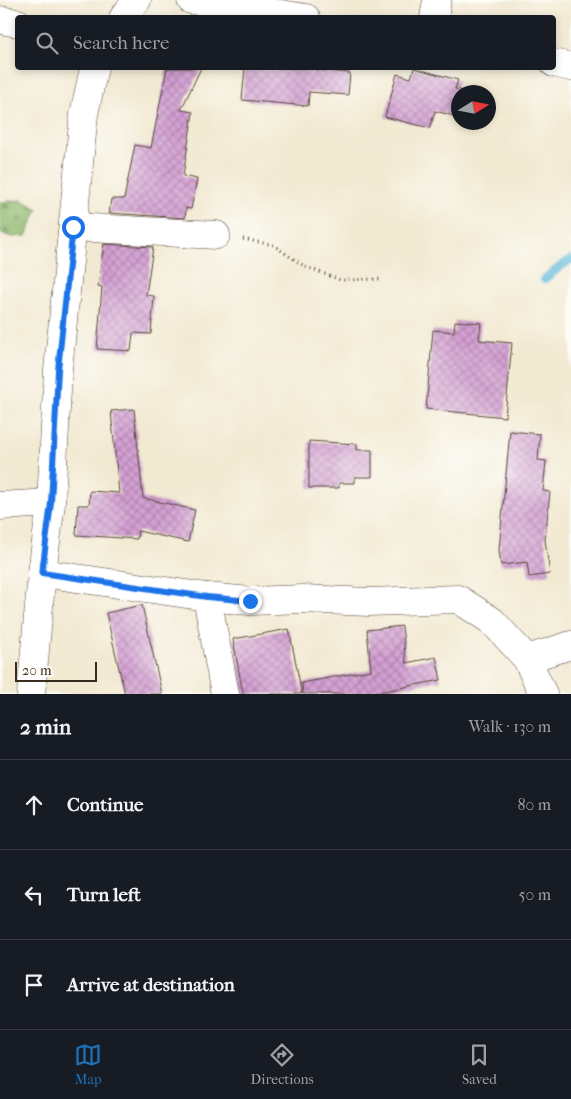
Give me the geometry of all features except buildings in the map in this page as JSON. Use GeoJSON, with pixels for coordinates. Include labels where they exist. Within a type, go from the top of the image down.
{"type":"FeatureCollection","features":[{"type":"Feature","properties":{"kind":"street"},"geometry":{"type":"LineString","coordinates":[[125,15],[137,0]]}},
{"type":"Feature","properties":{"kind":"street"},"geometry":{"type":"LineString","coordinates":[[191,0],[287,15]]}},
{"type":"Feature","properties":{"kind":"street"},"geometry":{"type":"LineString","coordinates":[[434,15],[437,0]]}},
{"type":"Feature","properties":{"kind":"street"},"geometry":{"type":"LineString","coordinates":[[0,20],[15,22]]}},
{"type":"Feature","properties":{"kind":"street"},"geometry":{"type":"LineString","coordinates":[[556,63],[571,66]]}},
{"type":"Feature","properties":{"kind":"street"},"geometry":{"type":"LineString","coordinates":[[31,694],[42,573],[51,503],[58,370],[84,114],[94,70]]}},
{"type":"Feature","properties":{"kind":"street"},"geometry":{"type":"LineString","coordinates":[[73,227],[216,235]]}},
{"type":"Feature","properties":{"kind":"street"},"geometry":{"type":"LineString","coordinates":[[0,506],[51,503]]}},
{"type":"Feature","properties":{"kind":"street"},"geometry":{"type":"LineString","coordinates":[[42,573],[207,597],[250,601],[303,599],[368,602],[458,599],[492,621],[527,659],[543,694]]}},
{"type":"Feature","properties":{"kind":"street"},"geometry":{"type":"LineString","coordinates":[[207,597],[225,694]]}},
{"type":"Feature","properties":{"kind":"street"},"geometry":{"type":"LineString","coordinates":[[527,659],[571,645]]}},
{"type":"Feature","properties":{"kind":"path"},"geometry":{"type":"LineString","coordinates":[[216,235],[273,245],[304,266],[340,280],[383,279]]}},
{"type":"Feature","properties":{"kind":"green space"},"geometry":{"type":"Polygon","coordinates":[[[22,200],[38,209],[26,236],[11,237],[0,233],[0,202],[22,200]]]}},
{"type":"Feature","properties":{"kind":"waterway"},"geometry":{"type":"LineString","coordinates":[[544,279],[571,259]]}},
{"type":"Feature","properties":{"kind":"route"},"geometry":{"type":"LineString","coordinates":[[73,227],[58,370],[51,503],[42,573],[207,597],[250,601]]}}]}
